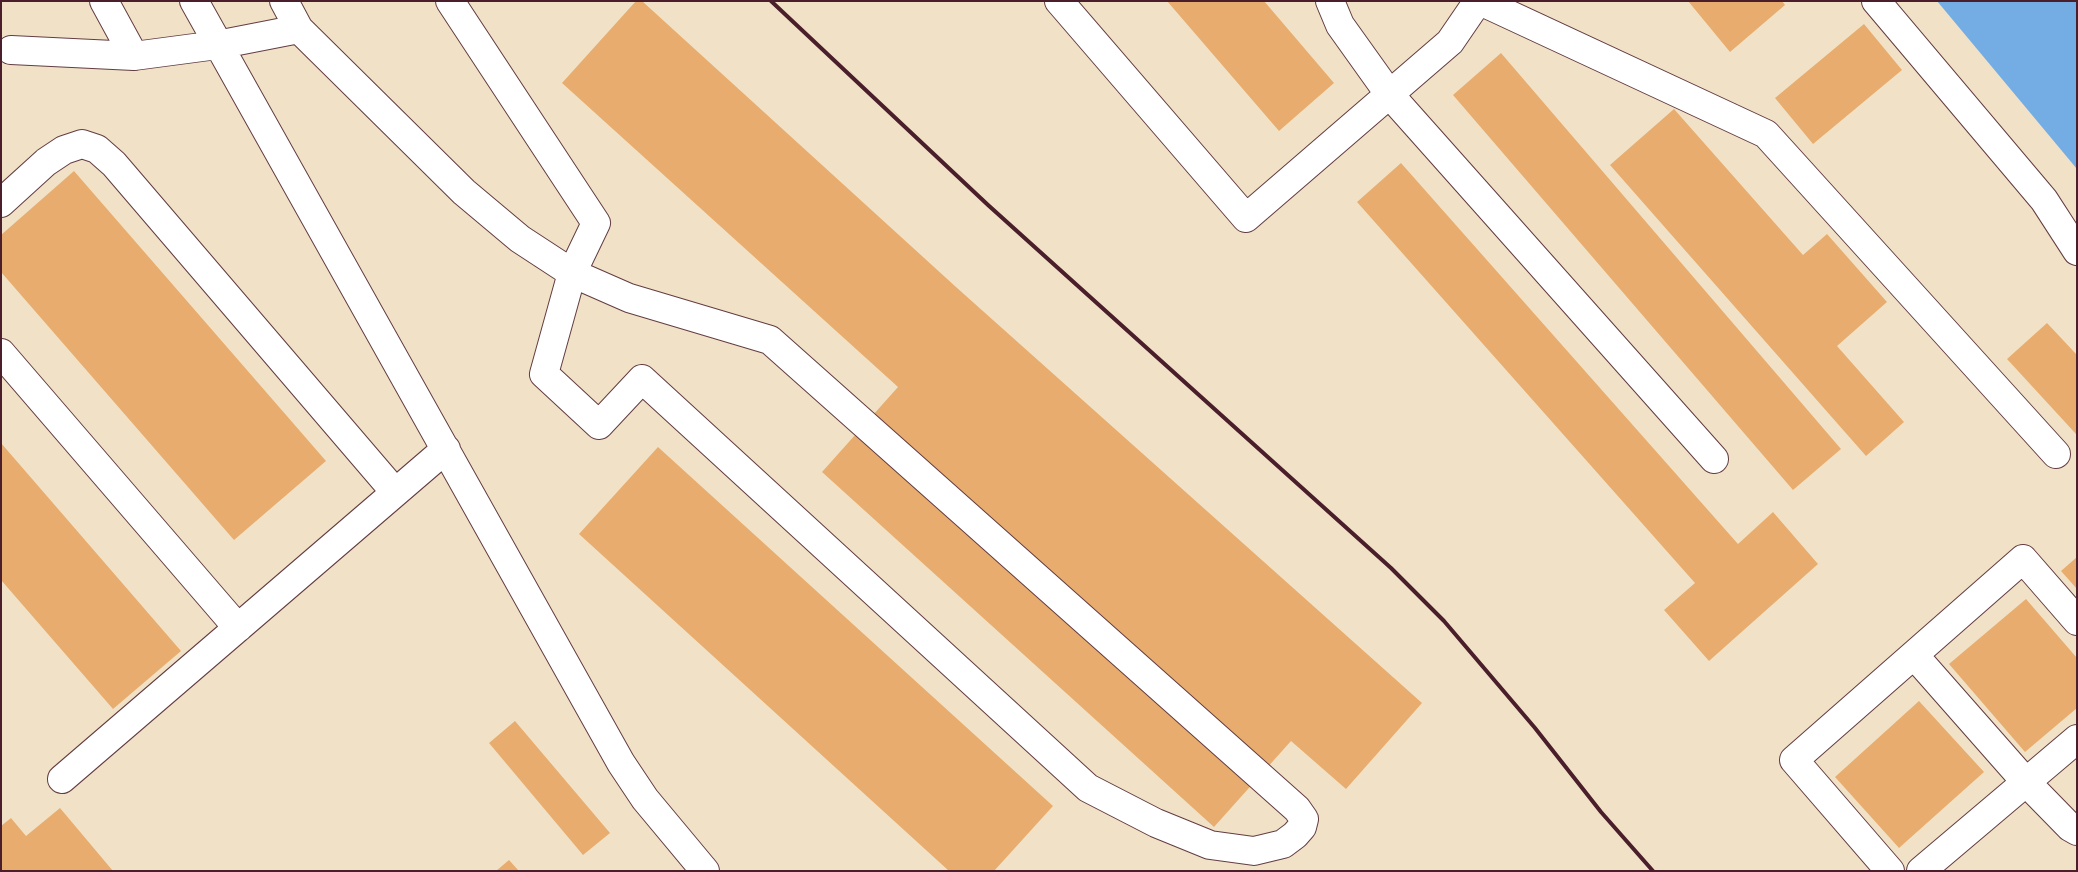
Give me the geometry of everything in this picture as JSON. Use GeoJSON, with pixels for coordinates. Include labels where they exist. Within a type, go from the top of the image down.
{"type":"FeatureCollection","features":[{"type":"Feature","properties":{"kind":"lane"},"geometry":{"type":"LineString","coordinates":[[104,1],[134,56]]}},
{"type":"Feature","properties":{"kind":"lane"},"geometry":{"type":"LineString","coordinates":[[194,1],[621,763],[645,799],[705,871]]}},
{"type":"Feature","properties":{"kind":"lane"},"geometry":{"type":"LineString","coordinates":[[284,1],[299,29],[464,192],[520,239],[572,273],[629,298],[770,340],[1297,809],[1304,819],[1302,827],[1283,844],[1254,851],[1210,845],[1122,808],[1088,788],[642,379],[599,426],[544,374],[572,273],[596,223],[450,1]]}},
{"type":"Feature","properties":{"kind":"lane"},"geometry":{"type":"LineString","coordinates":[[1059,1],[1246,218],[1450,42],[1479,1],[1766,134],[2056,454]]}},
{"type":"Feature","properties":{"kind":"lane"},"geometry":{"type":"LineString","coordinates":[[1330,1],[1340,26],[1390,95],[1714,459]]}},
{"type":"Feature","properties":{"kind":"lane"},"geometry":{"type":"LineString","coordinates":[[1876,1],[2044,200],[2077,251]]}},
{"type":"Feature","properties":{"kind":"lane"},"geometry":{"type":"LineString","coordinates":[[11,50],[134,56],[217,45],[299,29]]}},
{"type":"Feature","properties":{"kind":"lane"},"geometry":{"type":"LineString","coordinates":[[1,203],[46,162],[64,150],[82,144],[97,149],[114,164],[395,492]]}},
{"type":"Feature","properties":{"kind":"lane"},"geometry":{"type":"LineString","coordinates":[[1,353],[238,628]]}},
{"type":"Feature","properties":{"kind":"lane"},"geometry":{"type":"LineString","coordinates":[[62,779],[446,449]]}},
{"type":"Feature","properties":{"kind":"lane"},"geometry":{"type":"LineString","coordinates":[[1890,871],[1794,760],[2023,559],[2077,620]]}},
{"type":"Feature","properties":{"kind":"lane"},"geometry":{"type":"LineString","coordinates":[[1914,655],[2025,781],[2070,827],[2077,831]]}},
{"type":"Feature","properties":{"kind":"lane"},"geometry":{"type":"LineString","coordinates":[[1921,871],[2025,781],[2077,739]]}},
{"type":"Feature","properties":{"kind":"water"},"geometry":{"type":"Polygon","coordinates":[[[1937,1],[2077,1],[2077,169],[1937,1]]]}},
{"type":"Feature","properties":{"kind":"building"},"geometry":{"type":"Polygon","coordinates":[[[636,1],[642,1],[956,287],[1422,703],[1346,789],[1291,741],[1214,827],[822,472],[898,387],[562,83],[636,1]]]}},
{"type":"Feature","properties":{"kind":"building"},"geometry":{"type":"Polygon","coordinates":[[[1167,1],[1264,1],[1334,83],[1279,131],[1167,1]]]}},
{"type":"Feature","properties":{"kind":"building"},"geometry":{"type":"Polygon","coordinates":[[[1688,1],[1782,1],[1785,5],[1730,52],[1688,1]]]}},
{"type":"Feature","properties":{"kind":"building"},"geometry":{"type":"Polygon","coordinates":[[[1864,24],[1902,70],[1813,144],[1775,98],[1864,24]]]}},
{"type":"Feature","properties":{"kind":"building"},"geometry":{"type":"Polygon","coordinates":[[[1501,53],[1841,449],[1793,490],[1453,95],[1501,53]]]}},
{"type":"Feature","properties":{"kind":"building"},"geometry":{"type":"Polygon","coordinates":[[[1674,109],[1803,255],[1827,234],[1887,302],[1837,346],[1904,422],[1866,456],[1610,165],[1674,109]]]}},
{"type":"Feature","properties":{"kind":"building"},"geometry":{"type":"Polygon","coordinates":[[[1401,163],[1738,544],[1773,512],[1818,564],[1709,661],[1664,610],[1695,583],[1357,202],[1401,163]]]}},
{"type":"Feature","properties":{"kind":"building"},"geometry":{"type":"Polygon","coordinates":[[[74,171],[326,461],[234,540],[1,272],[1,235],[74,171]]]}},
{"type":"Feature","properties":{"kind":"building"},"geometry":{"type":"Polygon","coordinates":[[[2047,323],[2077,355],[2076,434],[2007,359],[2047,323]]]}},
{"type":"Feature","properties":{"kind":"building"},"geometry":{"type":"Polygon","coordinates":[[[1,443],[181,651],[113,709],[1,580],[1,443]]]}},
{"type":"Feature","properties":{"kind":"building"},"geometry":{"type":"Polygon","coordinates":[[[658,447],[1053,806],[994,871],[949,871],[579,534],[658,447]]]}},
{"type":"Feature","properties":{"kind":"building"},"geometry":{"type":"Polygon","coordinates":[[[2077,557],[2077,589],[2061,571],[2077,557]]]}},
{"type":"Feature","properties":{"kind":"building"},"geometry":{"type":"Polygon","coordinates":[[[2026,599],[2077,658],[2077,708],[2025,752],[1949,664],[2026,599]]]}},
{"type":"Feature","properties":{"kind":"building"},"geometry":{"type":"Polygon","coordinates":[[[1919,701],[1984,772],[1899,848],[1835,777],[1919,701]]]}},
{"type":"Feature","properties":{"kind":"building"},"geometry":{"type":"Polygon","coordinates":[[[515,721],[610,833],[583,855],[489,743],[515,721]]]}},
{"type":"Feature","properties":{"kind":"building"},"geometry":{"type":"Polygon","coordinates":[[[60,808],[113,871],[1,871],[1,826],[11,818],[26,836],[60,808]]]}},
{"type":"Feature","properties":{"kind":"building"},"geometry":{"type":"Polygon","coordinates":[[[509,860],[519,871],[496,871],[509,860]]]}},
{"type":"Feature","properties":{"kind":"railway"},"geometry":{"type":"LineString","coordinates":[[771,1],[988,205],[1391,568],[1444,621],[1535,728],[1601,812],[1653,871]]}}]}
